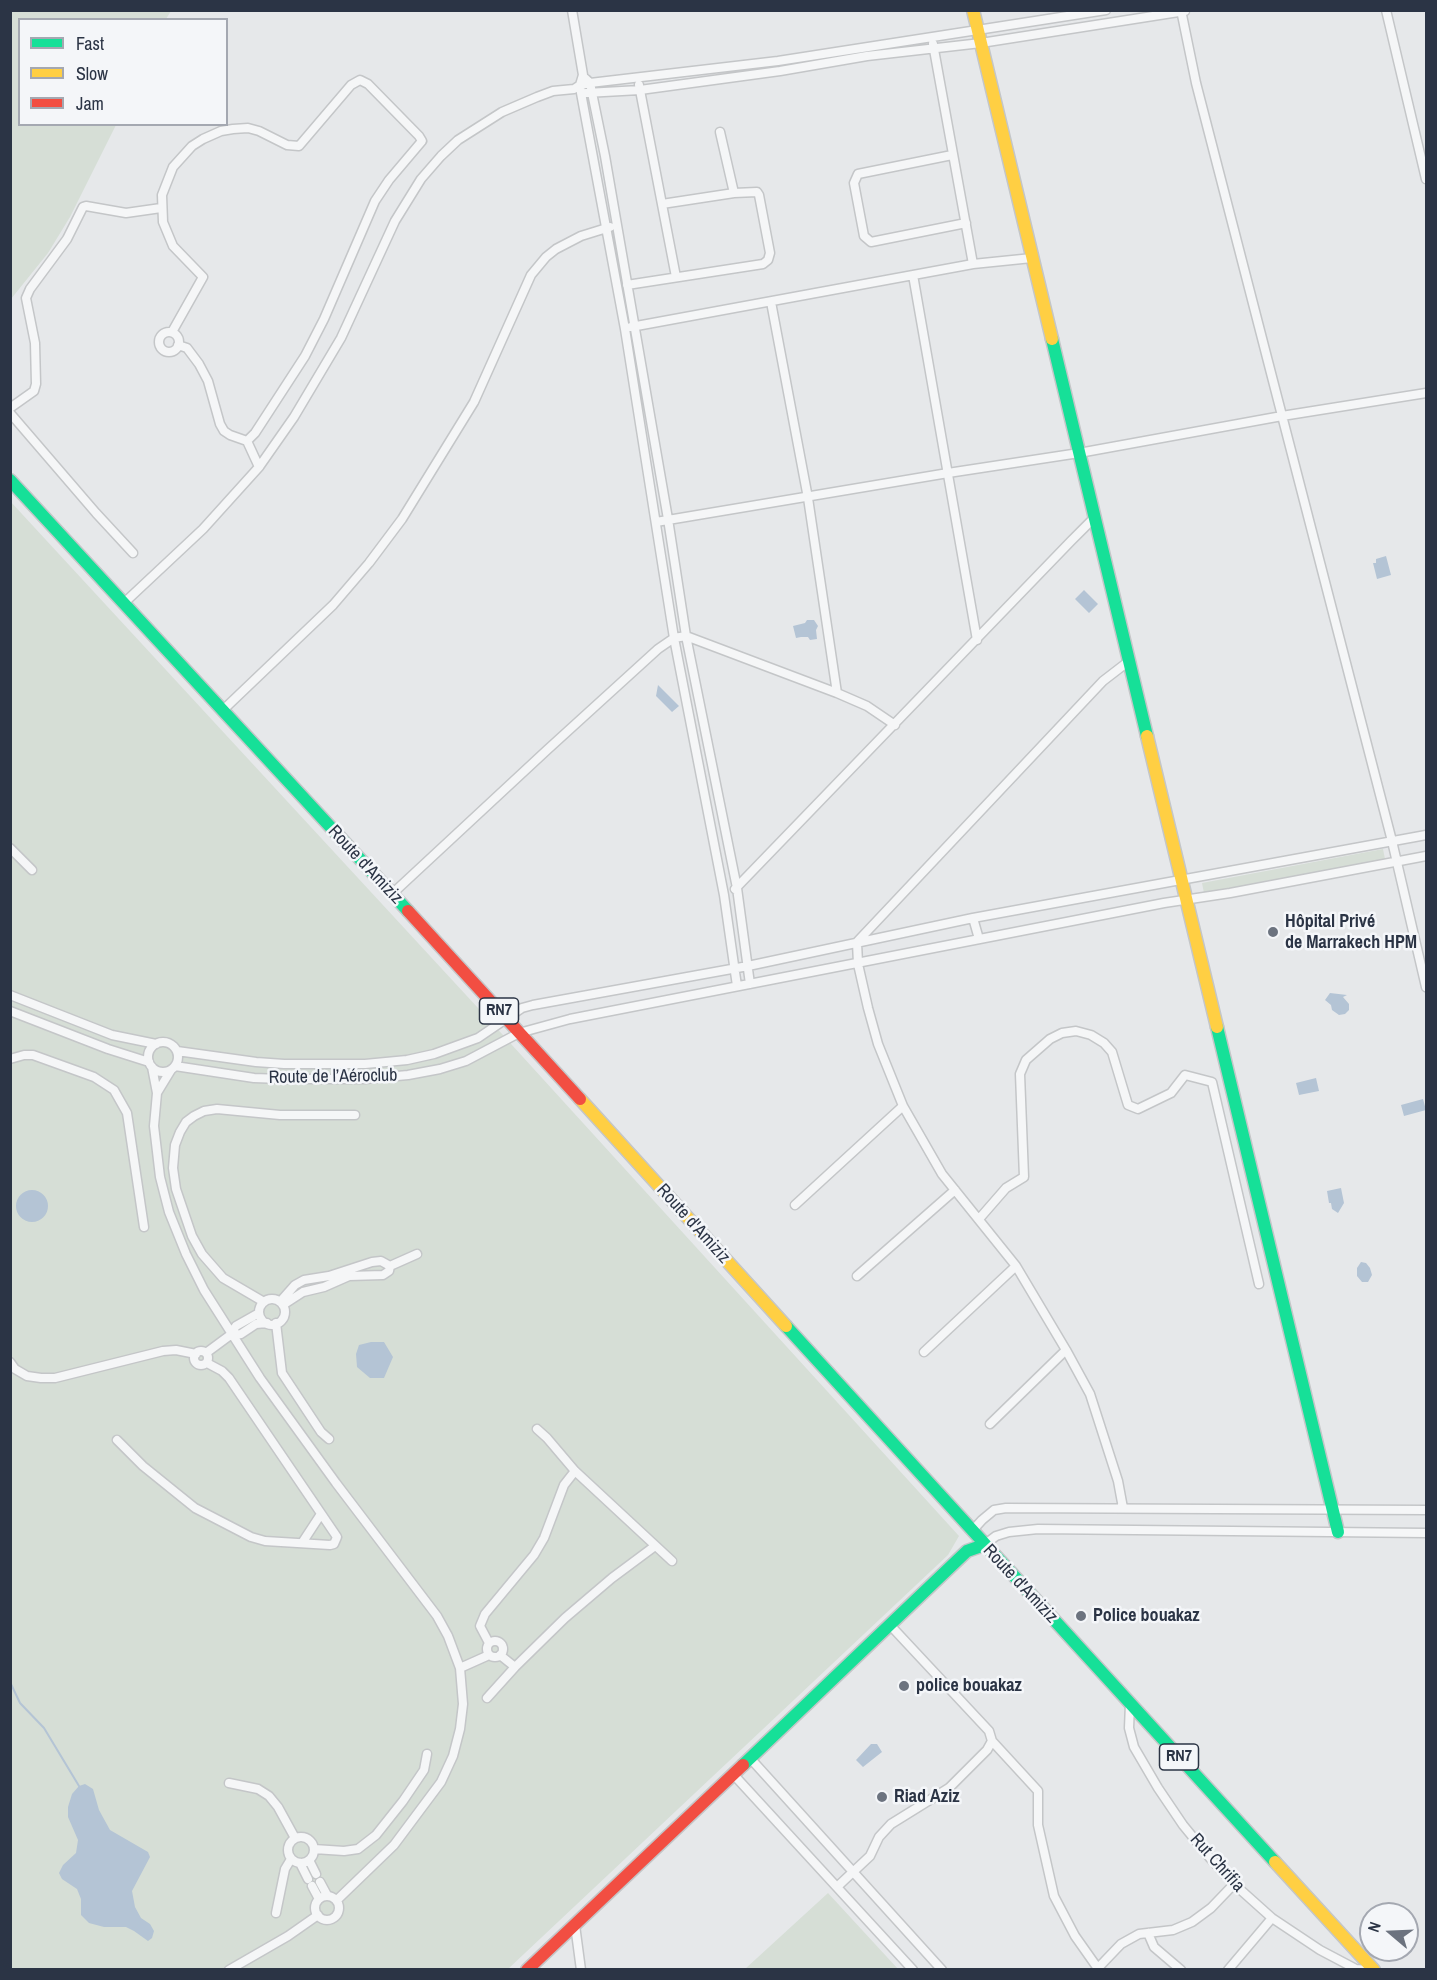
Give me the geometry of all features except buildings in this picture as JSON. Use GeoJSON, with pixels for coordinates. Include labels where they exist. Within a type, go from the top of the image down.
{"type":"FeatureCollection","features":[{"type":"Feature","properties":{"kind":"street"},"geometry":{"type":"LineString","coordinates":[[572,10],[583,75],[578,89],[625,329],[674,638],[724,895],[737,986]]}},
{"type":"Feature","properties":{"kind":"street"},"geometry":{"type":"LineString","coordinates":[[973,10],[1338,1532]]}},
{"type":"Feature","properties":{"kind":"street"},"geometry":{"type":"LineString","coordinates":[[578,89],[591,93],[640,90],[934,47],[1106,10]]}},
{"type":"Feature","properties":{"kind":"street"},"geometry":{"type":"LineString","coordinates":[[1386,10],[1426,179]]}},
{"type":"Feature","properties":{"kind":"street"},"geometry":{"type":"LineString","coordinates":[[124,603],[203,529],[259,467],[294,417],[331,356],[359,302],[395,220],[421,179],[459,140],[502,112],[537,97],[553,92],[578,89],[590,83],[778,61],[932,37],[980,37],[1182,11],[1196,83],[1392,841],[1426,987]]}},
{"type":"Feature","properties":{"kind":"street"},"geometry":{"type":"LineString","coordinates":[[932,37],[973,264]]}},
{"type":"Feature","properties":{"kind":"street"},"geometry":{"type":"LineString","coordinates":[[583,75],[590,83],[668,519],[686,636],[737,888],[750,984]]}},
{"type":"Feature","properties":{"kind":"street"},"geometry":{"type":"LineString","coordinates":[[638,79],[676,277]]}},
{"type":"Feature","properties":{"kind":"street"},"geometry":{"type":"LineString","coordinates":[[172,332],[179,340],[178,345],[176,349],[166,351],[159,344],[162,334],[172,332],[203,277],[173,246],[163,222],[162,195],[173,167],[192,146],[221,131],[248,128],[274,137],[287,145],[299,146],[351,85],[360,80],[368,84],[422,141],[389,180],[375,201],[324,319],[304,356],[255,433],[247,441]]}},
{"type":"Feature","properties":{"kind":"street"},"geometry":{"type":"LineString","coordinates":[[720,132],[734,193]]}},
{"type":"Feature","properties":{"kind":"street"},"geometry":{"type":"LineString","coordinates":[[952,154],[858,174],[854,183],[864,236],[871,242],[966,223]]}},
{"type":"Feature","properties":{"kind":"street"},"geometry":{"type":"LineString","coordinates":[[627,285],[763,264],[768,260],[770,253],[759,195],[754,191],[662,204]]}},
{"type":"Feature","properties":{"kind":"street"},"geometry":{"type":"LineString","coordinates":[[133,553],[10,411],[34,391],[36,384],[35,344],[26,298],[30,289],[67,239],[83,207],[126,213],[161,208]]}},
{"type":"Feature","properties":{"kind":"street"},"geometry":{"type":"LineString","coordinates":[[223,710],[333,604],[369,563],[402,519],[474,402],[531,275],[556,249],[581,236],[616,226]]}},
{"type":"Feature","properties":{"kind":"street"},"geometry":{"type":"LineString","coordinates":[[625,329],[973,264],[1032,258]]}},
{"type":"Feature","properties":{"kind":"street"},"geometry":{"type":"LineString","coordinates":[[913,275],[977,640]]}},
{"type":"Feature","properties":{"kind":"street"},"geometry":{"type":"LineString","coordinates":[[771,302],[808,498],[837,693]]}},
{"type":"Feature","properties":{"kind":"street"},"geometry":{"type":"LineString","coordinates":[[178,345],[187,348],[199,364],[208,381],[220,424],[230,435],[247,441],[259,467]]}},
{"type":"Feature","properties":{"kind":"street"},"geometry":{"type":"LineString","coordinates":[[656,522],[1079,453],[1282,416],[1426,393]]}},
{"type":"Feature","properties":{"kind":"street","name":"Route d'Amiziz"},"geometry":{"type":"LineString","coordinates":[[10,480],[392,894],[1374,1970]]}},
{"type":"Feature","properties":{"kind":"street"},"geometry":{"type":"LineString","coordinates":[[724,895],[737,888],[1071,541],[1091,521],[1095,520]]}},
{"type":"Feature","properties":{"kind":"street"},"geometry":{"type":"LineString","coordinates":[[392,894],[581,718],[658,649],[674,638],[686,636],[837,693],[879,712],[895,725]]}},
{"type":"Feature","properties":{"kind":"street"},"geometry":{"type":"LineString","coordinates":[[1123,1508],[1118,1481],[1090,1394],[1066,1350],[1016,1266],[955,1190],[922,1143],[903,1106],[878,1044],[858,963],[857,942],[1103,681],[1129,661]]}},
{"type":"Feature","properties":{"kind":"street","name":"Route de l’Aéroclub"},"geometry":{"type":"LineString","coordinates":[[177,1051],[256,1062],[319,1065],[386,1062],[435,1054],[478,1038],[522,1008],[533,1005],[748,966],[973,918],[1426,835]]}},
{"type":"Feature","properties":{"kind":"street"},"geometry":{"type":"LineString","coordinates":[[10,848],[32,870]]}},
{"type":"Feature","properties":{"kind":"street","name":"Route de l’Aéroclub"},"geometry":{"type":"LineString","coordinates":[[173,1068],[254,1078],[319,1081],[408,1075],[440,1069],[466,1060],[519,1033],[570,1019],[979,939],[1426,856]]}},
{"type":"Feature","properties":{"kind":"street"},"geometry":{"type":"LineString","coordinates":[[973,918],[979,939]]}},
{"type":"Feature","properties":{"kind":"street"},"geometry":{"type":"LineString","coordinates":[[10,995],[112,1035],[156,1044],[165,1042],[170,1044],[177,1051],[178,1059],[157,1093]]}},
{"type":"Feature","properties":{"kind":"street"},"geometry":{"type":"LineString","coordinates":[[10,1011],[151,1064],[159,1071],[173,1068]]}},
{"type":"Feature","properties":{"kind":"street"},"geometry":{"type":"LineString","coordinates":[[979,1219],[1006,1188],[1024,1177],[1020,1074],[1026,1060],[1050,1039],[1062,1033],[1076,1031],[1091,1035],[1104,1043],[1112,1052],[1128,1105],[1137,1108],[1171,1094],[1185,1075],[1212,1082],[1258,1284]]}},
{"type":"Feature","properties":{"kind":"street"},"geometry":{"type":"LineString","coordinates":[[156,1044],[150,1052],[157,1093],[154,1126],[160,1177],[169,1212],[190,1263],[231,1335],[336,1483],[437,1616],[448,1636],[460,1668],[463,1704],[460,1730],[453,1756],[441,1782],[394,1845],[337,1900]]}},
{"type":"Feature","properties":{"kind":"street"},"geometry":{"type":"LineString","coordinates":[[10,1059],[33,1055],[94,1077],[114,1090],[127,1113],[144,1227]]}},
{"type":"Feature","properties":{"kind":"street"},"geometry":{"type":"LineString","coordinates":[[795,1205],[903,1106]]}},
{"type":"Feature","properties":{"kind":"street"},"geometry":{"type":"LineString","coordinates":[[231,1335],[241,1334],[256,1324],[280,1321],[284,1314],[281,1303],[274,1299],[264,1302],[223,1278],[202,1254],[192,1236],[176,1189],[172,1168],[175,1145],[180,1132],[186,1122],[194,1116],[216,1109],[280,1115],[355,1115]]}},
{"type":"Feature","properties":{"kind":"street"},"geometry":{"type":"LineString","coordinates":[[857,1276],[955,1190]]}},
{"type":"Feature","properties":{"kind":"street"},"geometry":{"type":"LineString","coordinates":[[281,1303],[303,1292],[324,1287],[349,1276],[383,1275],[389,1271],[390,1266],[417,1254]]}},
{"type":"Feature","properties":{"kind":"street"},"geometry":{"type":"LineString","coordinates":[[281,1303],[295,1285],[304,1280],[329,1276],[372,1262],[387,1263],[390,1266]]}},
{"type":"Feature","properties":{"kind":"street"},"geometry":{"type":"LineString","coordinates":[[924,1352],[1016,1266]]}},
{"type":"Feature","properties":{"kind":"street"},"geometry":{"type":"LineString","coordinates":[[206,1353],[231,1335],[236,1326],[259,1313],[264,1302]]}},
{"type":"Feature","properties":{"kind":"street"},"geometry":{"type":"LineString","coordinates":[[259,1313],[261,1319],[272,1323]]}},
{"type":"Feature","properties":{"kind":"street"},"geometry":{"type":"LineString","coordinates":[[272,1323],[282,1373],[321,1432],[329,1439]]}},
{"type":"Feature","properties":{"kind":"street"},"geometry":{"type":"LineString","coordinates":[[990,1424],[1066,1350]]}},
{"type":"Feature","properties":{"kind":"street"},"geometry":{"type":"LineString","coordinates":[[10,1362],[15,1369],[27,1376],[48,1378],[163,1351],[206,1353]]}},
{"type":"Feature","properties":{"kind":"street"},"geometry":{"type":"LineString","coordinates":[[206,1353],[207,1363]]}},
{"type":"Feature","properties":{"kind":"street"},"geometry":{"type":"LineString","coordinates":[[117,1440],[169,1489],[195,1508],[251,1537],[265,1541],[330,1545],[337,1541],[337,1537],[229,1377],[207,1363],[197,1364],[194,1358],[196,1354]]}},
{"type":"Feature","properties":{"kind":"street"},"geometry":{"type":"LineString","coordinates":[[537,1429],[575,1471],[672,1561]]}},
{"type":"Feature","properties":{"kind":"street"},"geometry":{"type":"LineString","coordinates":[[489,1655],[487,1650],[489,1643],[480,1626],[485,1614],[534,1556],[544,1538],[564,1485],[575,1471]]}},
{"type":"Feature","properties":{"kind":"street"},"geometry":{"type":"LineString","coordinates":[[967,1551],[972,1531],[994,1510],[1006,1508],[1426,1510]]}},
{"type":"Feature","properties":{"kind":"street"},"geometry":{"type":"LineString","coordinates":[[302,1543],[321,1514]]}},
{"type":"Feature","properties":{"kind":"street"},"geometry":{"type":"LineString","coordinates":[[528,1970],[967,1551],[984,1545],[996,1536],[1009,1532],[1038,1529],[1426,1533]]}},
{"type":"Feature","properties":{"kind":"street"},"geometry":{"type":"LineString","coordinates":[[487,1698],[565,1618],[612,1578],[655,1546]]}},
{"type":"Feature","properties":{"kind":"street"},"geometry":{"type":"LineString","coordinates":[[890,1625],[989,1731],[992,1741],[1038,1791],[1038,1825],[1054,1896],[1075,1936],[1098,1969],[1121,1944],[1139,1934],[1173,1930],[1192,1922],[1211,1908],[1234,1884]]}},
{"type":"Feature","properties":{"kind":"street"},"geometry":{"type":"LineString","coordinates":[[460,1668],[489,1655],[495,1657],[500,1655],[503,1648],[501,1644],[494,1641],[489,1643]]}},
{"type":"Feature","properties":{"kind":"street"},"geometry":{"type":"LineString","coordinates":[[500,1655],[515,1667]]}},
{"type":"Feature","properties":{"kind":"street","name":"Rut Chrifia"},"geometry":{"type":"LineString","coordinates":[[1130,1704],[1129,1728],[1134,1747],[1183,1825],[1234,1884],[1272,1918],[1320,1950],[1356,1968],[1367,1970]]}},
{"type":"Feature","properties":{"kind":"street"},"geometry":{"type":"LineString","coordinates":[[837,1887],[870,1856],[879,1837],[891,1824],[950,1788],[987,1750],[992,1741]]}},
{"type":"Feature","properties":{"kind":"street"},"geometry":{"type":"LineString","coordinates":[[314,1849],[344,1851],[358,1849],[376,1835],[424,1770],[427,1754]]}},
{"type":"Feature","properties":{"kind":"street"},"geometry":{"type":"LineString","coordinates":[[750,1758],[942,1970]]}},
{"type":"Feature","properties":{"kind":"street"},"geometry":{"type":"LineString","coordinates":[[733,1774],[912,1970]]}},
{"type":"Feature","properties":{"kind":"street"},"geometry":{"type":"LineString","coordinates":[[229,1783],[258,1789],[269,1796],[278,1807],[295,1838]]}},
{"type":"Feature","properties":{"kind":"street"},"geometry":{"type":"LineString","coordinates":[[276,1913],[285,1869],[291,1859],[289,1844],[295,1838],[300,1837],[308,1839],[314,1849],[314,1854],[309,1860],[300,1863]]}},
{"type":"Feature","properties":{"kind":"street"},"geometry":{"type":"LineString","coordinates":[[291,1859],[300,1863],[314,1880],[323,1897]]}},
{"type":"Feature","properties":{"kind":"street"},"geometry":{"type":"LineString","coordinates":[[309,1860],[314,1880]]}},
{"type":"Feature","properties":{"kind":"street"},"geometry":{"type":"LineString","coordinates":[[323,1897],[337,1900]]}},
{"type":"Feature","properties":{"kind":"street"},"geometry":{"type":"LineString","coordinates":[[323,1897],[315,1907],[318,1915],[324,1920],[336,1917],[339,1910],[337,1900]]}},
{"type":"Feature","properties":{"kind":"street"},"geometry":{"type":"LineString","coordinates":[[228,1970],[288,1936],[318,1915]]}},
{"type":"Feature","properties":{"kind":"street"},"geometry":{"type":"LineString","coordinates":[[1228,1970],[1272,1918]]}},
{"type":"Feature","properties":{"kind":"street"},"geometry":{"type":"LineString","coordinates":[[574,1925],[581,1970]]}},
{"type":"Feature","properties":{"kind":"street"},"geometry":{"type":"LineString","coordinates":[[1148,1933],[1154,1947],[1181,1970]]}},
{"type":"Feature","properties":{"kind":"shaded area"},"geometry":{"type":"Polygon","coordinates":[[[11,10],[171,11],[167,18],[18,18],[18,126],[116,126],[70,217],[48,253],[11,299],[11,10]]]}},
{"type":"Feature","properties":{"kind":"shaded area"},"geometry":{"type":"Polygon","coordinates":[[[10,501],[502,1034],[959,1536],[948,1555],[508,1969],[11,1969],[10,501]]]}},
{"type":"Feature","properties":{"kind":"shaded area"},"geometry":{"type":"Polygon","coordinates":[[[1383,849],[1385,859],[1204,893],[1202,883],[1383,849]]]}},
{"type":"Feature","properties":{"kind":"shaded area"},"geometry":{"type":"Polygon","coordinates":[[[828,1893],[898,1969],[745,1969],[828,1893]]]}},
{"type":"Feature","properties":{"kind":"water"},"geometry":{"type":"Polygon","coordinates":[[[1386,556],[1391,575],[1377,579],[1373,563],[1376,563],[1376,559],[1386,556]]]}},
{"type":"Feature","properties":{"kind":"water"},"geometry":{"type":"Polygon","coordinates":[[[1084,590],[1098,604],[1089,613],[1075,599],[1084,590]]]}},
{"type":"Feature","properties":{"kind":"water"},"geometry":{"type":"Polygon","coordinates":[[[807,620],[814,620],[818,626],[817,639],[796,638],[793,626],[805,623],[807,620]]]}},
{"type":"Feature","properties":{"kind":"water"},"geometry":{"type":"Polygon","coordinates":[[[658,685],[679,706],[672,712],[656,696],[658,685]]]}},
{"type":"Feature","properties":{"kind":"water"},"geometry":{"type":"Polygon","coordinates":[[[1330,993],[1347,995],[1343,997],[1349,1004],[1349,1010],[1345,1014],[1339,1015],[1332,1010],[1331,1005],[1325,1000],[1330,993]]]}},
{"type":"Feature","properties":{"kind":"water"},"geometry":{"type":"Polygon","coordinates":[[[1316,1078],[1319,1091],[1299,1095],[1296,1083],[1316,1078]]]}},
{"type":"Feature","properties":{"kind":"water"},"geometry":{"type":"Polygon","coordinates":[[[1423,1099],[1426,1110],[1404,1116],[1401,1105],[1423,1099]]]}},
{"type":"Feature","properties":{"kind":"water"},"geometry":{"type":"Polygon","coordinates":[[[1341,1188],[1344,1203],[1338,1213],[1329,1203],[1327,1191],[1341,1188]]]}},
{"type":"Feature","properties":{"kind":"water"},"geometry":{"type":"Polygon","coordinates":[[[32,1190],[43,1195],[48,1206],[43,1217],[32,1222],[21,1217],[16,1206],[21,1195],[32,1190]]]}},
{"type":"Feature","properties":{"kind":"water"},"geometry":{"type":"Polygon","coordinates":[[[1361,1262],[1366,1263],[1370,1268],[1372,1275],[1368,1282],[1362,1282],[1357,1276],[1357,1268],[1361,1262]]]}},
{"type":"Feature","properties":{"kind":"water"},"geometry":{"type":"Polygon","coordinates":[[[384,1342],[393,1357],[384,1378],[370,1378],[357,1367],[356,1354],[359,1345],[384,1342]]]}},
{"type":"Feature","properties":{"kind":"water"},"geometry":{"type":"Polygon","coordinates":[[[871,1744],[877,1744],[882,1752],[863,1767],[856,1760],[871,1744]]]}},
{"type":"Feature","properties":{"kind":"water"},"geometry":{"type":"Polygon","coordinates":[[[85,1784],[93,1789],[99,1810],[110,1830],[148,1852],[150,1857],[132,1891],[135,1907],[141,1918],[150,1924],[154,1931],[152,1938],[148,1941],[126,1927],[104,1927],[89,1923],[81,1915],[81,1899],[77,1889],[62,1879],[59,1873],[63,1865],[76,1853],[78,1840],[68,1817],[68,1807],[72,1794],[79,1786],[85,1784]]]}},
{"type":"Feature","properties":{"kind":"waterway"},"geometry":{"type":"LineString","coordinates":[[10,1682],[20,1703],[44,1728],[79,1786]]}},
{"type":"Feature","properties":{"kind":"traffic: fast"},"geometry":{"type":"LineString","coordinates":[[1052,339],[1147,736]]}},
{"type":"Feature","properties":{"kind":"traffic: fast"},"geometry":{"type":"LineString","coordinates":[[10,480],[408,911]]}},
{"type":"Feature","properties":{"kind":"traffic: fast"},"geometry":{"type":"LineString","coordinates":[[1217,1027],[1338,1532]]}},
{"type":"Feature","properties":{"kind":"traffic: fast"},"geometry":{"type":"LineString","coordinates":[[786,1326],[1275,1862]]}},
{"type":"Feature","properties":{"kind":"traffic: fast"},"geometry":{"type":"LineString","coordinates":[[743,1765],[967,1551],[984,1545]]}},
{"type":"Feature","properties":{"kind":"traffic: slow"},"geometry":{"type":"LineString","coordinates":[[973,10],[1052,339]]}},
{"type":"Feature","properties":{"kind":"traffic: slow"},"geometry":{"type":"LineString","coordinates":[[1147,736],[1217,1027]]}},
{"type":"Feature","properties":{"kind":"traffic: slow"},"geometry":{"type":"LineString","coordinates":[[580,1099],[786,1326]]}},
{"type":"Feature","properties":{"kind":"traffic: slow"},"geometry":{"type":"LineString","coordinates":[[1275,1862],[1374,1970]]}},
{"type":"Feature","properties":{"kind":"traffic: jam"},"geometry":{"type":"LineString","coordinates":[[408,911],[580,1099]]}},
{"type":"Feature","properties":{"kind":"traffic: jam"},"geometry":{"type":"LineString","coordinates":[[527,1970],[743,1765]]}},
{"type":"Feature","properties":{"kind":"place","name":"Hôpital Privé de Marrakech HPM"},"geometry":{"type":"Point","coordinates":[1273,932]}},
{"type":"Feature","properties":{"kind":"place","name":"Police bouakaz"},"geometry":{"type":"Point","coordinates":[1081,1616]}},
{"type":"Feature","properties":{"kind":"place","name":"police bouakaz"},"geometry":{"type":"Point","coordinates":[904,1686]}},
{"type":"Feature","properties":{"kind":"place","name":"Riad Aziz"},"geometry":{"type":"Point","coordinates":[882,1797]}}]}
